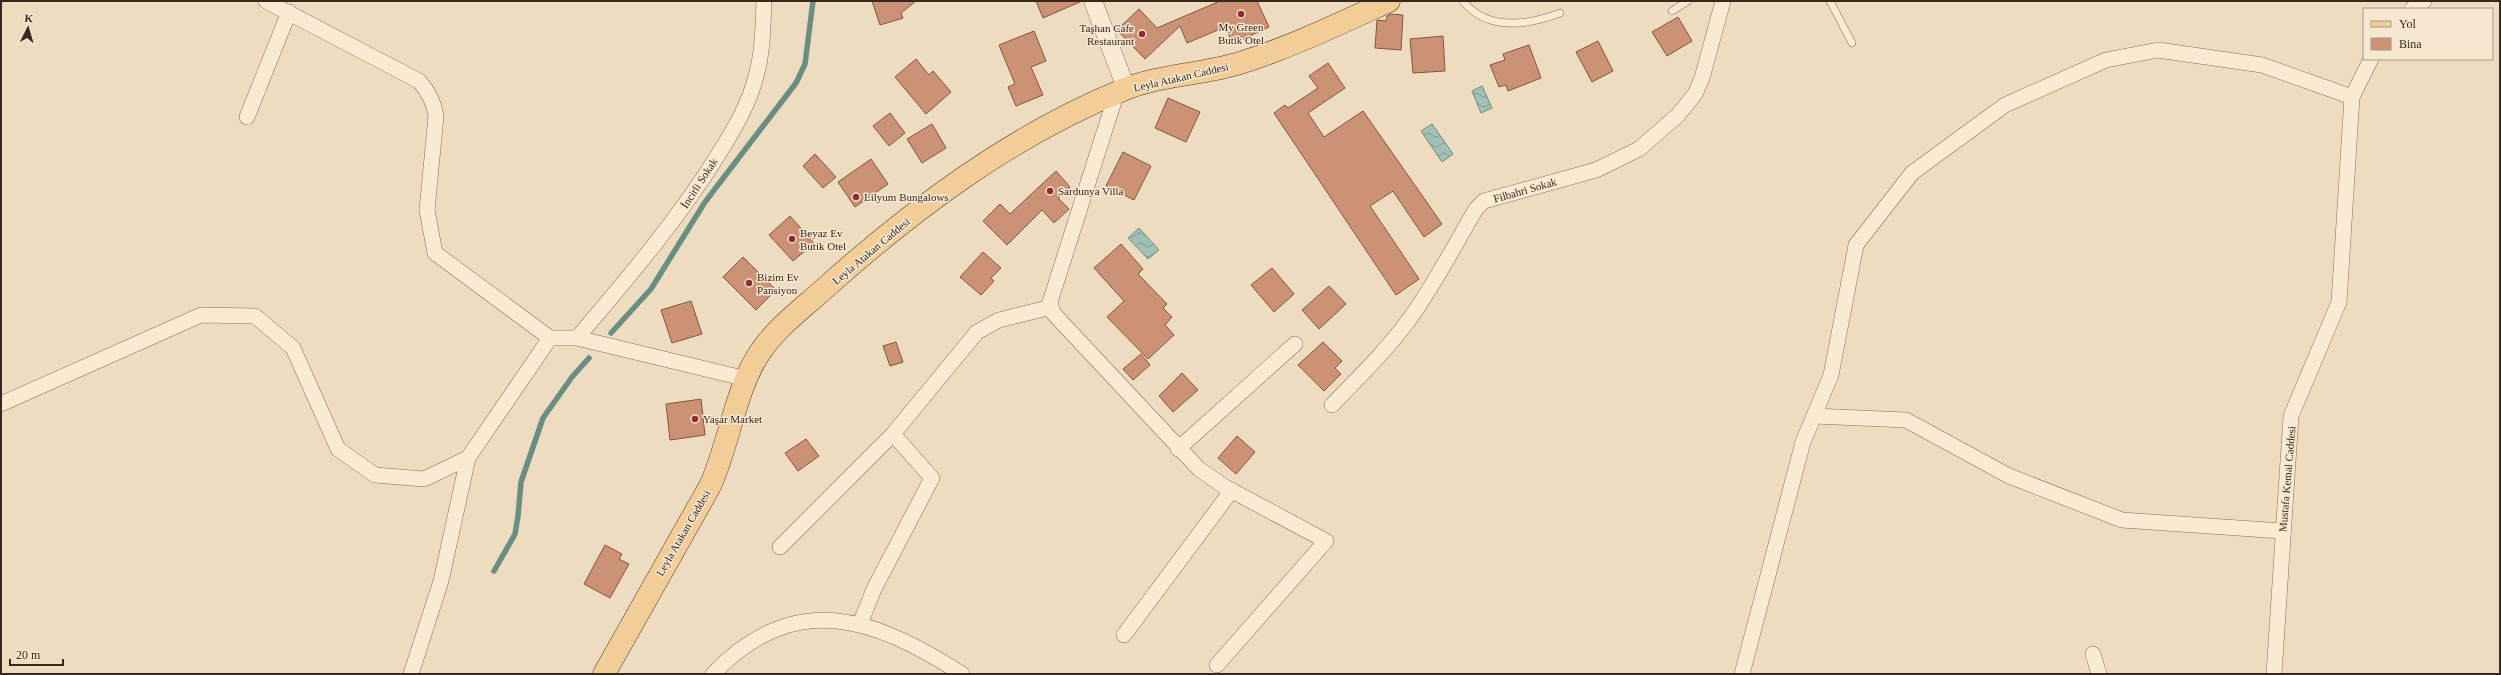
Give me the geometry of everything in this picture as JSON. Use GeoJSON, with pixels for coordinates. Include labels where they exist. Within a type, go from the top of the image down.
{"type":"FeatureCollection","features":[{"type":"Feature","properties":{"kind":"main road","name":"Leyla Atakan Caddesi"},"geometry":{"type":"LineString","coordinates":[[604,674],[719,468],[747,379],[761,350],[846,269],[897,227],[942,194],[1019,143],[1078,110],[1121,90],[1242,62],[1316,34],[1389,1]]}},
{"type":"Feature","properties":{"kind":"street"},"geometry":{"type":"LineString","coordinates":[[266,1],[419,81],[426,88],[434,104],[436,116],[427,210],[435,254],[550,338],[577,338],[747,379]]}},
{"type":"Feature","properties":{"kind":"street","name":"İncirli Sokak"},"geometry":{"type":"LineString","coordinates":[[577,338],[670,228],[693,196],[734,129],[756,77],[760,55],[764,1]]}},
{"type":"Feature","properties":{"kind":"street"},"geometry":{"type":"LineString","coordinates":[[1093,1],[1121,90],[1050,302],[1053,313],[1178,449],[1199,469],[1232,490],[1326,541],[1217,664]]}},
{"type":"Feature","properties":{"kind":"street","name":"Filbahri Sokak"},"geometry":{"type":"LineString","coordinates":[[1332,405],[1409,321],[1438,276],[1476,209],[1484,201],[1596,170],[1639,149],[1678,115],[1695,94],[1702,78],[1723,1]]}},
{"type":"Feature","properties":{"kind":"street"},"geometry":{"type":"LineString","coordinates":[[2414,8],[2424,1]]}},
{"type":"Feature","properties":{"kind":"street"},"geometry":{"type":"LineString","coordinates":[[247,117],[289,12]]}},
{"type":"Feature","properties":{"kind":"street"},"geometry":{"type":"LineString","coordinates":[[1742,674],[1803,442],[1831,375],[1856,245],[1912,172],[2006,105],[2106,60],[2158,50],[2262,65],[2352,97]]}},
{"type":"Feature","properties":{"kind":"street","name":"Mustafa Kemal Caddesi"},"geometry":{"type":"LineString","coordinates":[[2274,674],[2282,531],[2291,416],[2340,302],[2352,97],[2370,60]]}},
{"type":"Feature","properties":{"kind":"street"},"geometry":{"type":"LineString","coordinates":[[780,547],[893,434],[977,332],[998,320],[1051,307]]}},
{"type":"Feature","properties":{"kind":"street"},"geometry":{"type":"LineString","coordinates":[[1,404],[201,315],[255,316],[293,348],[338,449],[376,475],[424,479],[468,458]]}},
{"type":"Feature","properties":{"kind":"street"},"geometry":{"type":"LineString","coordinates":[[411,674],[441,581],[468,458],[550,338]]}},
{"type":"Feature","properties":{"kind":"street"},"geometry":{"type":"LineString","coordinates":[[1178,449],[1295,344]]}},
{"type":"Feature","properties":{"kind":"street"},"geometry":{"type":"LineString","coordinates":[[1814,416],[1906,420],[2009,476],[2122,520],[2282,531]]}},
{"type":"Feature","properties":{"kind":"street"},"geometry":{"type":"LineString","coordinates":[[860,624],[874,588],[932,478],[893,434]]}},
{"type":"Feature","properties":{"kind":"street"},"geometry":{"type":"LineString","coordinates":[[1124,635],[1232,490]]}},
{"type":"Feature","properties":{"kind":"street"},"geometry":{"type":"LineString","coordinates":[[713,674],[733,653],[753,639],[775,629],[817,619],[844,620],[860,624],[913,646],[962,674]]}},
{"type":"Feature","properties":{"kind":"street"},"geometry":{"type":"LineString","coordinates":[[2093,654],[2099,674]]}},
{"type":"Feature","properties":{"kind":"lane"},"geometry":{"type":"LineString","coordinates":[[1463,1],[1475,12],[1485,17],[1509,23],[1535,22],[1560,13]]}},
{"type":"Feature","properties":{"kind":"lane"},"geometry":{"type":"LineString","coordinates":[[1672,11],[1688,1]]}},
{"type":"Feature","properties":{"kind":"lane"},"geometry":{"type":"LineString","coordinates":[[1830,1],[1852,43]]}},
{"type":"Feature","properties":{"kind":"water"},"geometry":{"type":"Polygon","coordinates":[[[1482,86],[1492,108],[1481,113],[1472,91],[1482,86]]]}},
{"type":"Feature","properties":{"kind":"water"},"geometry":{"type":"Polygon","coordinates":[[[1432,124],[1453,154],[1442,162],[1421,131],[1432,124]]]}},
{"type":"Feature","properties":{"kind":"water"},"geometry":{"type":"Polygon","coordinates":[[[1139,228],[1159,250],[1148,259],[1128,238],[1139,228]]]}},
{"type":"Feature","properties":{"kind":"building"},"geometry":{"type":"Polygon","coordinates":[[[872,1],[916,1],[901,13],[903,18],[880,25],[872,1]]]}},
{"type":"Feature","properties":{"kind":"building"},"geometry":{"type":"Polygon","coordinates":[[[1036,1],[1082,1],[1043,18],[1036,1]]]}},
{"type":"Feature","properties":{"kind":"building"},"geometry":{"type":"Polygon","coordinates":[[[1220,1],[1257,1],[1269,27],[1233,44],[1225,27],[1187,43],[1180,26],[1145,59],[1117,30],[1139,9],[1157,28],[1220,1]]]}},
{"type":"Feature","properties":{"kind":"building"},"geometry":{"type":"Polygon","coordinates":[[[1391,14],[1403,15],[1401,50],[1375,48],[1377,20],[1386,21],[1387,16],[1391,14]]]}},
{"type":"Feature","properties":{"kind":"building"},"geometry":{"type":"Polygon","coordinates":[[[1678,17],[1692,41],[1667,56],[1652,32],[1678,17]]]}},
{"type":"Feature","properties":{"kind":"building"},"geometry":{"type":"Polygon","coordinates":[[[1034,31],[1046,61],[1031,67],[1043,95],[1016,106],[1008,87],[1015,84],[999,45],[1034,31]]]}},
{"type":"Feature","properties":{"kind":"building"},"geometry":{"type":"Polygon","coordinates":[[[1443,36],[1445,71],[1413,73],[1410,39],[1443,36]]]}},
{"type":"Feature","properties":{"kind":"building"},"geometry":{"type":"Polygon","coordinates":[[[1598,41],[1613,71],[1592,82],[1576,52],[1598,41]]]}},
{"type":"Feature","properties":{"kind":"building"},"geometry":{"type":"Polygon","coordinates":[[[1529,45],[1541,78],[1508,91],[1506,85],[1499,87],[1490,65],[1505,60],[1503,54],[1529,45]]]}},
{"type":"Feature","properties":{"kind":"building"},"geometry":{"type":"Polygon","coordinates":[[[916,59],[929,75],[933,71],[951,92],[926,114],[895,77],[916,59]]]}},
{"type":"Feature","properties":{"kind":"building"},"geometry":{"type":"Polygon","coordinates":[[[1328,63],[1345,88],[1308,113],[1324,137],[1363,111],[1442,224],[1424,237],[1393,191],[1370,206],[1419,279],[1396,295],[1274,113],[1285,105],[1288,108],[1318,88],[1309,76],[1328,63]]]}},
{"type":"Feature","properties":{"kind":"building"},"geometry":{"type":"Polygon","coordinates":[[[1168,98],[1200,112],[1186,142],[1155,128],[1168,98]]]}},
{"type":"Feature","properties":{"kind":"building"},"geometry":{"type":"Polygon","coordinates":[[[890,113],[905,133],[889,146],[873,126],[890,113]]]}},
{"type":"Feature","properties":{"kind":"building"},"geometry":{"type":"Polygon","coordinates":[[[932,124],[946,148],[922,163],[907,139],[932,124]]]}},
{"type":"Feature","properties":{"kind":"building"},"geometry":{"type":"Polygon","coordinates":[[[1123,152],[1151,166],[1134,200],[1106,186],[1123,152]]]}},
{"type":"Feature","properties":{"kind":"building"},"geometry":{"type":"Polygon","coordinates":[[[815,154],[836,177],[823,188],[803,166],[815,154]]]}},
{"type":"Feature","properties":{"kind":"building"},"geometry":{"type":"Polygon","coordinates":[[[871,159],[888,184],[855,207],[838,182],[871,159]]]}},
{"type":"Feature","properties":{"kind":"building"},"geometry":{"type":"Polygon","coordinates":[[[1056,171],[1070,187],[1058,198],[1069,209],[1054,223],[1042,210],[1007,245],[983,221],[1000,204],[1010,214],[1056,171]]]}},
{"type":"Feature","properties":{"kind":"building","name":"Beyaz Ev Butik Otel"},"geometry":{"type":"Polygon","coordinates":[[[790,216],[814,243],[793,261],[769,235],[790,216]]]}},
{"type":"Feature","properties":{"kind":"building"},"geometry":{"type":"Polygon","coordinates":[[[1121,244],[1143,269],[1138,274],[1167,304],[1163,308],[1172,317],[1165,325],[1174,335],[1148,359],[1107,317],[1124,301],[1094,268],[1121,244]]]}},
{"type":"Feature","properties":{"kind":"building"},"geometry":{"type":"Polygon","coordinates":[[[983,252],[1001,268],[991,278],[994,281],[981,295],[960,277],[983,252]]]}},
{"type":"Feature","properties":{"kind":"building","name":"Bizim Ev Pansiyon"},"geometry":{"type":"Polygon","coordinates":[[[743,257],[776,290],[756,310],[723,277],[743,257]]]}},
{"type":"Feature","properties":{"kind":"building"},"geometry":{"type":"Polygon","coordinates":[[[1272,268],[1294,294],[1274,312],[1251,285],[1272,268]]]}},
{"type":"Feature","properties":{"kind":"building"},"geometry":{"type":"Polygon","coordinates":[[[1329,286],[1346,304],[1319,329],[1302,310],[1329,286]]]}},
{"type":"Feature","properties":{"kind":"building"},"geometry":{"type":"Polygon","coordinates":[[[691,301],[702,334],[672,343],[661,310],[691,301]]]}},
{"type":"Feature","properties":{"kind":"building"},"geometry":{"type":"Polygon","coordinates":[[[896,342],[903,362],[890,366],[883,346],[896,342]]]}},
{"type":"Feature","properties":{"kind":"building"},"geometry":{"type":"Polygon","coordinates":[[[1323,342],[1342,361],[1335,368],[1341,374],[1324,391],[1298,365],[1323,342]]]}},
{"type":"Feature","properties":{"kind":"building"},"geometry":{"type":"Polygon","coordinates":[[[1141,354],[1150,365],[1133,380],[1123,369],[1141,354]]]}},
{"type":"Feature","properties":{"kind":"building"},"geometry":{"type":"Polygon","coordinates":[[[1182,373],[1198,390],[1173,412],[1159,396],[1182,373]]]}},
{"type":"Feature","properties":{"kind":"building"},"geometry":{"type":"Polygon","coordinates":[[[701,399],[705,435],[670,440],[666,404],[701,399]]]}},
{"type":"Feature","properties":{"kind":"building"},"geometry":{"type":"Polygon","coordinates":[[[1237,436],[1255,452],[1236,474],[1218,458],[1237,436]]]}},
{"type":"Feature","properties":{"kind":"building"},"geometry":{"type":"Polygon","coordinates":[[[806,439],[819,456],[798,471],[785,453],[806,439]]]}},
{"type":"Feature","properties":{"kind":"building"},"geometry":{"type":"Polygon","coordinates":[[[605,545],[622,554],[619,559],[629,564],[610,598],[584,584],[605,545]]]}},
{"type":"Feature","properties":{"kind":"waterway"},"geometry":{"type":"LineString","coordinates":[[611,333],[651,289],[705,202],[796,83],[805,64],[813,1]]}},
{"type":"Feature","properties":{"kind":"waterway"},"geometry":{"type":"LineString","coordinates":[[494,571],[515,534],[521,482],[543,418],[572,377],[589,358]]}},
{"type":"Feature","properties":{"kind":"place","name":"My Green Butik Otel"},"geometry":{"type":"Point","coordinates":[1241,14]}},
{"type":"Feature","properties":{"kind":"place","name":"Taşhan Cafe Restaurant"},"geometry":{"type":"Point","coordinates":[1142,34]}},
{"type":"Feature","properties":{"kind":"place","name":"Sardunya Villa"},"geometry":{"type":"Point","coordinates":[1050,191]}},
{"type":"Feature","properties":{"kind":"place","name":"Lilyum Bungalows"},"geometry":{"type":"Point","coordinates":[856,197]}},
{"type":"Feature","properties":{"kind":"place","name":"Beyaz Ev Butik Otel"},"geometry":{"type":"Point","coordinates":[792,239]}},
{"type":"Feature","properties":{"kind":"place","name":"Bizim Ev Pansiyon"},"geometry":{"type":"Point","coordinates":[749,283]}},
{"type":"Feature","properties":{"kind":"place","name":"Yaşar Market"},"geometry":{"type":"Point","coordinates":[695,419]}}]}
